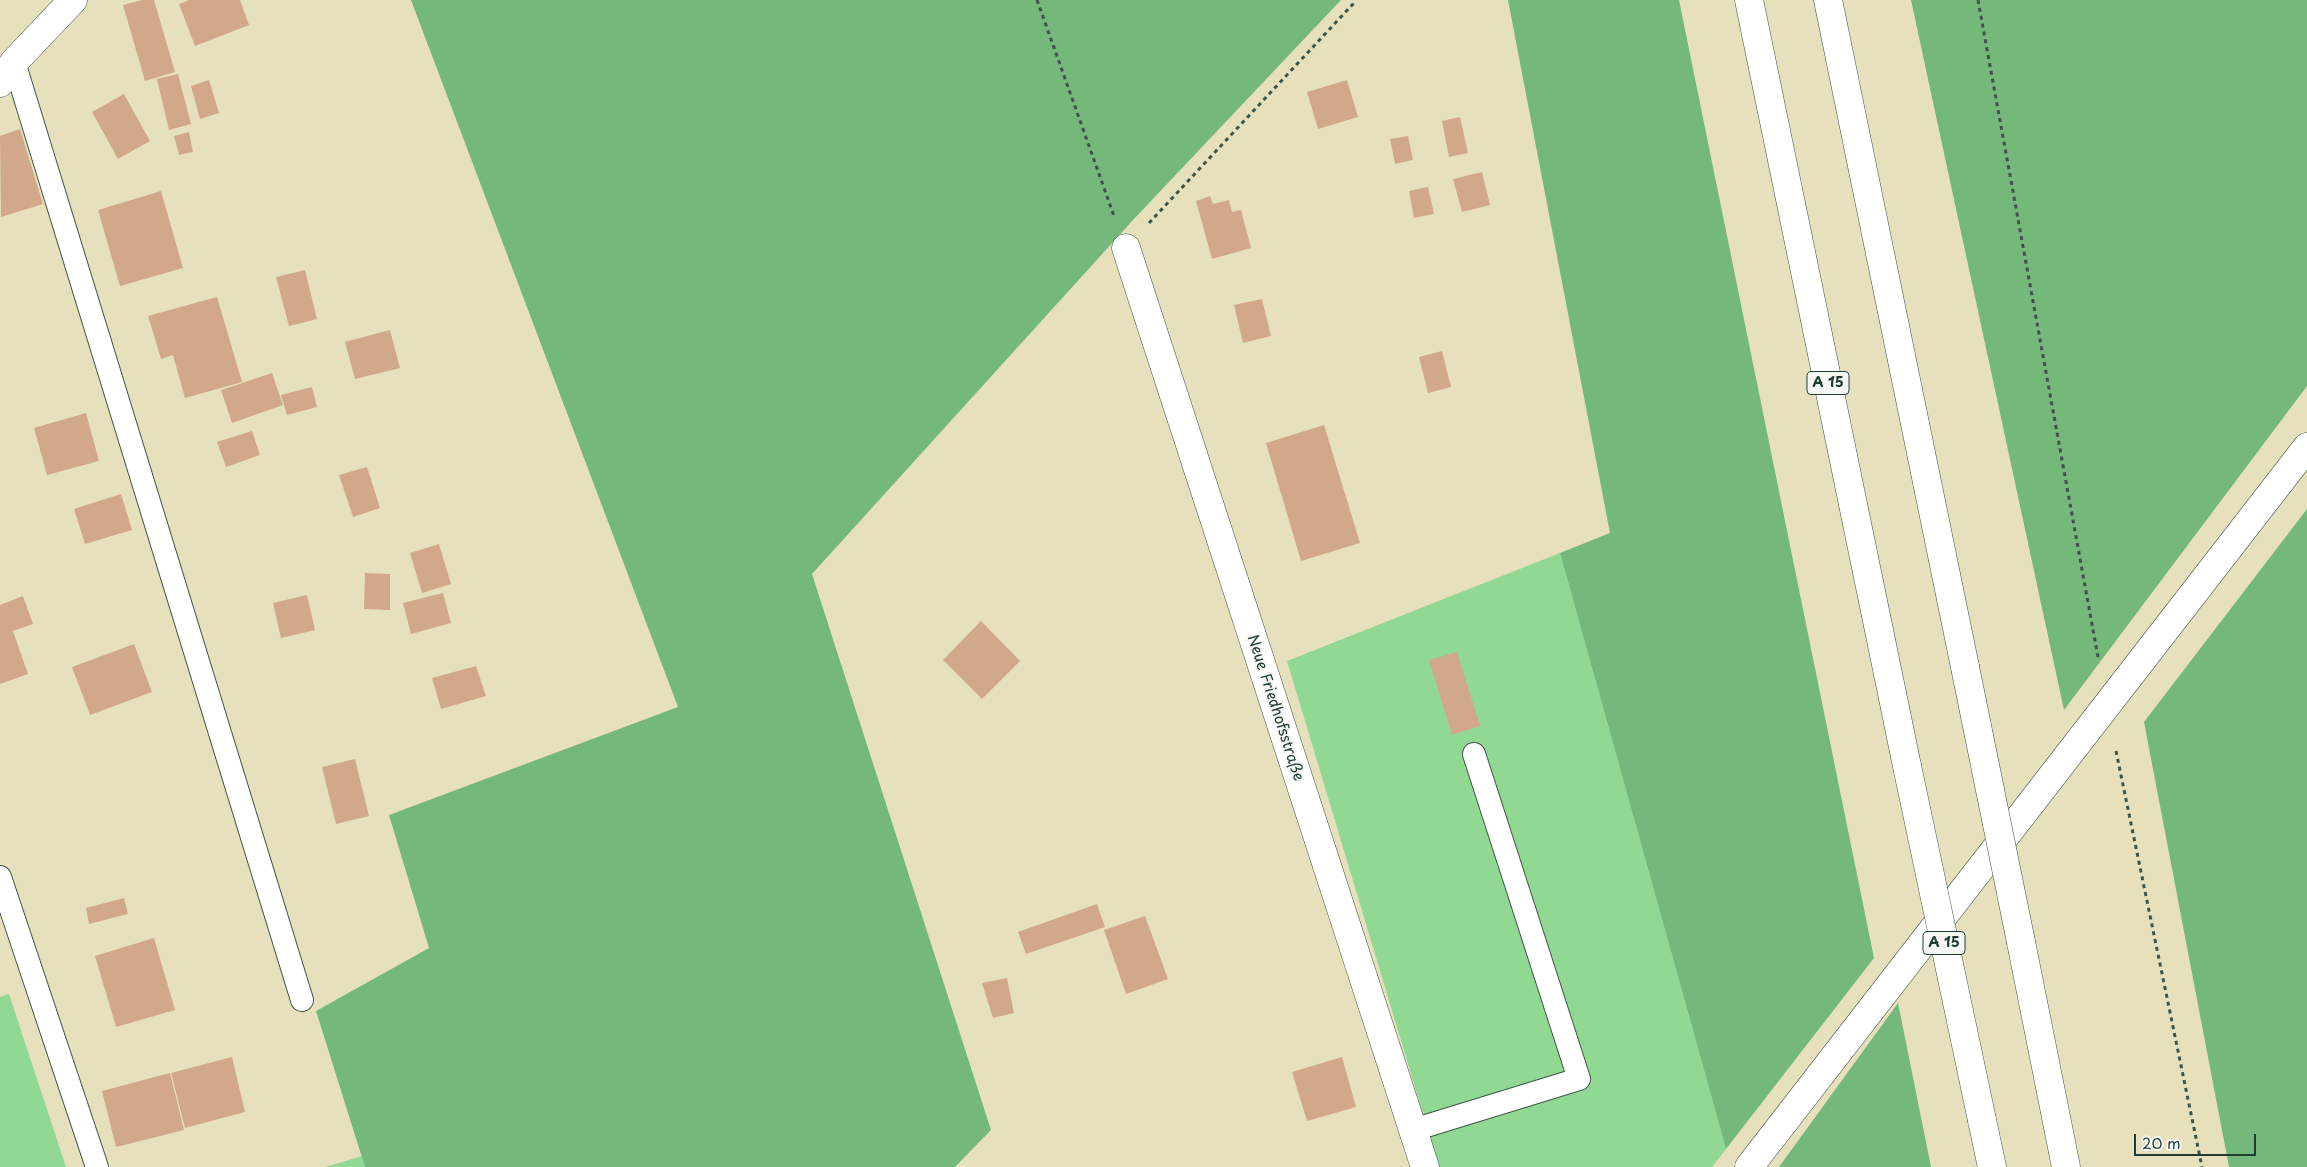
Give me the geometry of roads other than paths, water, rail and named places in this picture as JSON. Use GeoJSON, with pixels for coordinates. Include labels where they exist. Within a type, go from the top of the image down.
{"type":"FeatureCollection","features":[{"type":"Feature","properties":{"kind":"main road"},"geometry":{"type":"LineString","coordinates":[[7,72],[73,0]]}},
{"type":"Feature","properties":{"kind":"main road","name":"A 15"},"geometry":{"type":"LineString","coordinates":[[1749,0],[1992,1167]]}},
{"type":"Feature","properties":{"kind":"main road"},"geometry":{"type":"LineString","coordinates":[[1828,0],[1966,667],[2066,1167]]}},
{"type":"Feature","properties":{"kind":"main road","name":"Neue Friedhofsstraße"},"geometry":{"type":"LineString","coordinates":[[1126,248],[1425,1167]]}},
{"type":"Feature","properties":{"kind":"main road"},"geometry":{"type":"LineString","coordinates":[[1749,1167],[2307,447]]}},
{"type":"Feature","properties":{"kind":"lane"},"geometry":{"type":"LineString","coordinates":[[7,72],[302,1000]]}},
{"type":"Feature","properties":{"kind":"lane"},"geometry":{"type":"LineString","coordinates":[[1413,1130],[1579,1079],[1474,754]]}},
{"type":"Feature","properties":{"kind":"lane"},"geometry":{"type":"LineString","coordinates":[[0,877],[97,1167]]}}]}
